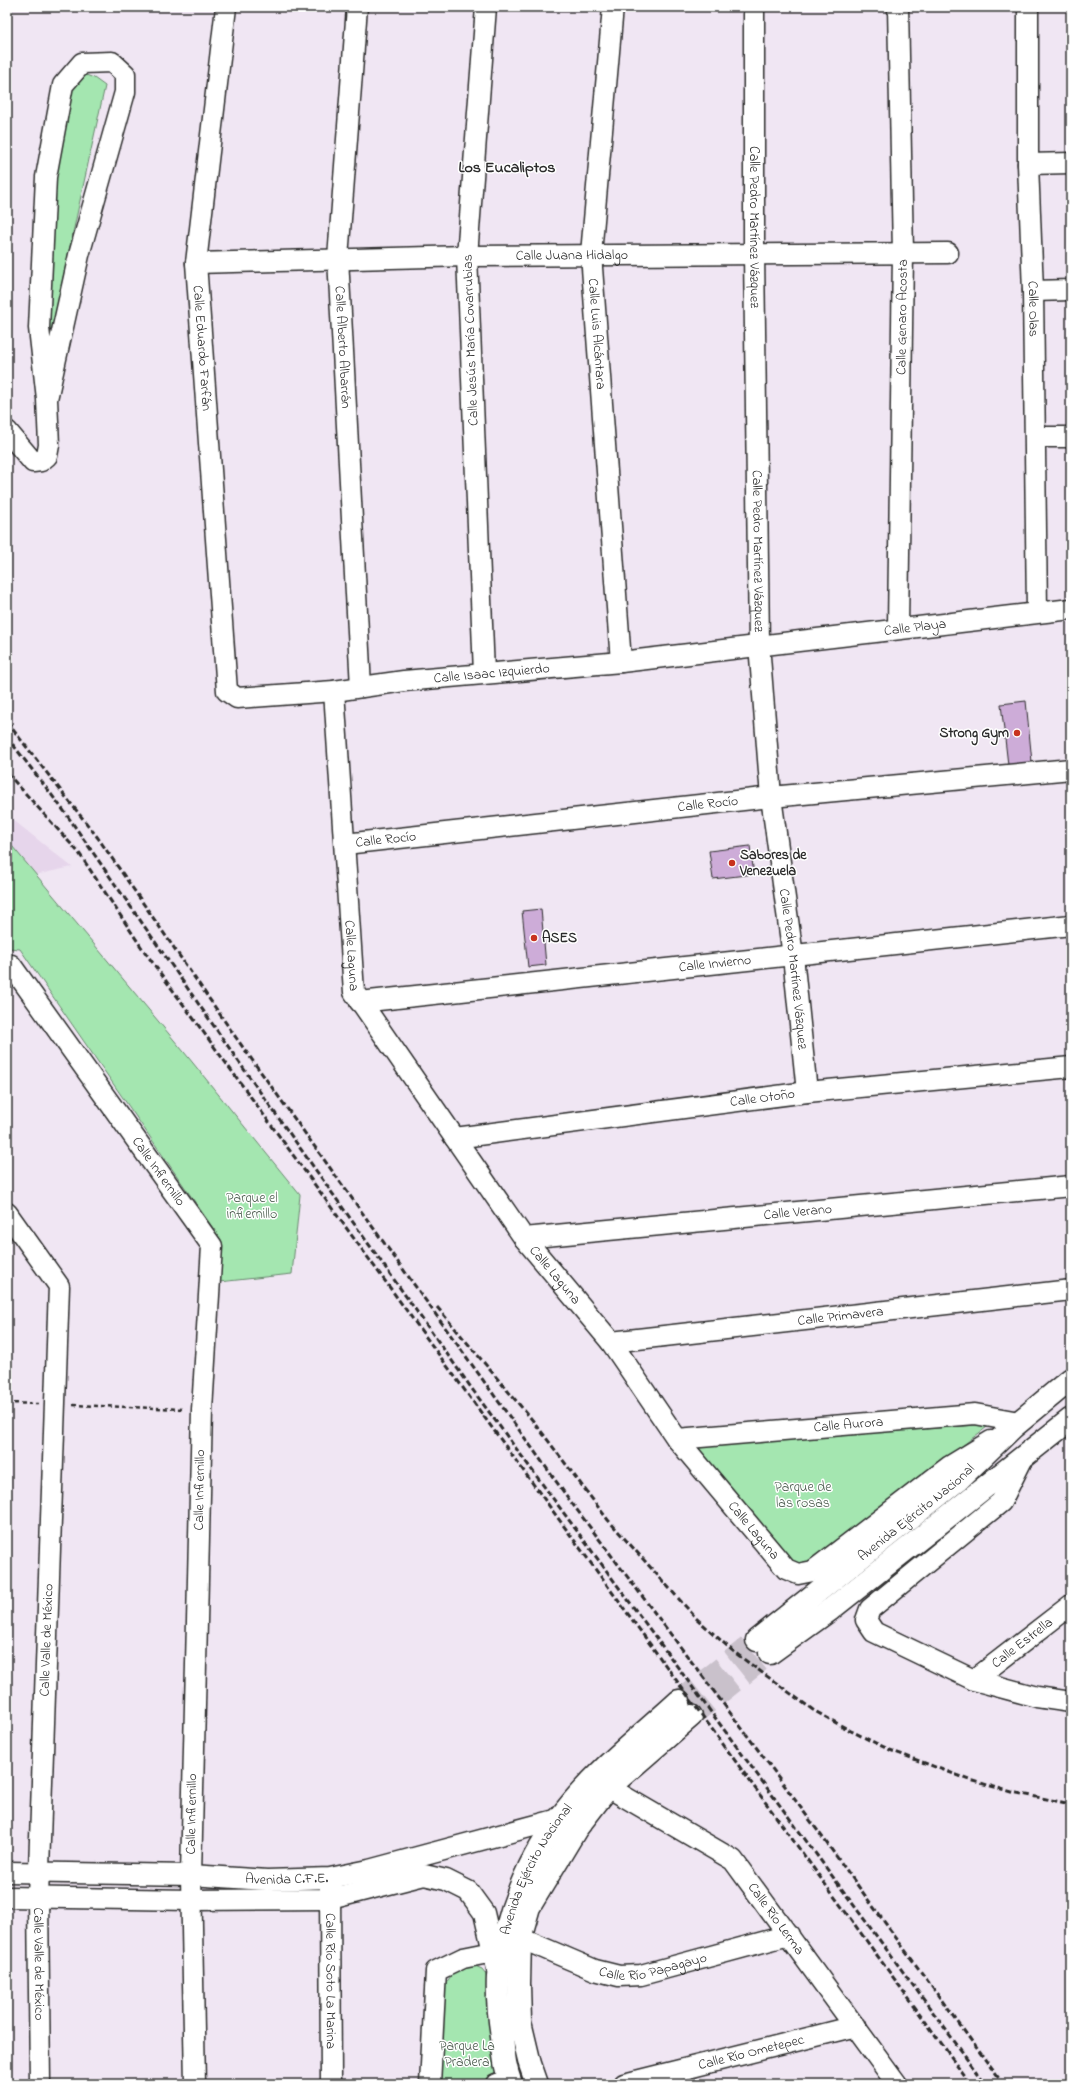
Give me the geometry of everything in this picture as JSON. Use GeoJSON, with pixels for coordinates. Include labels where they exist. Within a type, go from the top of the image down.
{"type":"FeatureCollection","features":[{"type":"Feature","properties":{"kind":"main road","name":"Avenida Ejército Nacional"},"geometry":{"type":"LineString","coordinates":[[1071,1379],[1016,1424],[958,1480],[763,1647],[831,1609],[1071,1419]]}},
{"type":"Feature","properties":{"kind":"main road","name":"Avenida Ejército Nacional"},"geometry":{"type":"LineString","coordinates":[[505,2083],[498,1976],[508,1922],[515,1900],[537,1852],[559,1819],[602,1771],[685,1709],[607,1790],[576,1829],[528,1907],[520,1938],[520,2022],[530,2064],[537,2084]]}},
{"type":"Feature","properties":{"kind":"street","name":"Calle Eduardo Farfán"},"geometry":{"type":"LineString","coordinates":[[226,7],[196,263],[227,691]]}},
{"type":"Feature","properties":{"kind":"street","name":"Calle Alberto Albarrán"},"geometry":{"type":"LineString","coordinates":[[357,7],[338,258],[361,687]]}},
{"type":"Feature","properties":{"kind":"street","name":"Calle Jesús María Covarrubias"},"geometry":{"type":"LineString","coordinates":[[484,673],[467,256],[486,7]]}},
{"type":"Feature","properties":{"kind":"street","name":"Calle Luis Alcántara"},"geometry":{"type":"LineString","coordinates":[[612,7],[591,254],[621,662]]}},
{"type":"Feature","properties":{"kind":"street","name":"Calle Pedro Martínez Vázquez"},"geometry":{"type":"LineString","coordinates":[[754,7],[754,253],[759,644],[771,797],[793,956],[807,1092]]}},
{"type":"Feature","properties":{"kind":"street","name":"Calle Genaro Acosta"},"geometry":{"type":"LineString","coordinates":[[898,7],[903,253],[898,628]]}},
{"type":"Feature","properties":{"kind":"street","name":"Calle Olas"},"geometry":{"type":"LineString","coordinates":[[1028,7],[1028,164],[1033,291],[1036,437],[1037,611]]}},
{"type":"Feature","properties":{"kind":"street"},"geometry":{"type":"LineString","coordinates":[[7,431],[33,462],[41,461],[47,456],[49,445],[47,399],[39,328],[46,177],[63,85],[82,63],[112,62],[125,74],[125,92],[79,255],[47,399]]}},
{"type":"Feature","properties":{"kind":"street"},"geometry":{"type":"LineString","coordinates":[[1028,164],[1071,163]]}},
{"type":"Feature","properties":{"kind":"street","name":"Calle Juana Hidalgo"},"geometry":{"type":"LineString","coordinates":[[196,263],[338,258],[591,254],[948,253]]}},
{"type":"Feature","properties":{"kind":"street"},"geometry":{"type":"LineString","coordinates":[[1033,291],[1071,290]]}},
{"type":"Feature","properties":{"kind":"street"},"geometry":{"type":"LineString","coordinates":[[1036,437],[1071,437]]}},
{"type":"Feature","properties":{"kind":"street","name":"Calle Playa"},"geometry":{"type":"LineString","coordinates":[[759,644],[1037,611],[1071,609]]}},
{"type":"Feature","properties":{"kind":"street","name":"Calle Isaac Izquierdo"},"geometry":{"type":"LineString","coordinates":[[227,691],[237,698],[334,691],[484,673],[621,662],[759,644]]}},
{"type":"Feature","properties":{"kind":"street","name":"Calle Laguna"},"geometry":{"type":"LineString","coordinates":[[334,691],[354,992],[524,1238],[611,1342],[677,1439],[786,1569],[798,1574],[813,1570],[950,1466],[1016,1424]]}},
{"type":"Feature","properties":{"kind":"street","name":"Calle Rocío"},"geometry":{"type":"LineString","coordinates":[[345,844],[771,797],[1071,769]]}},
{"type":"Feature","properties":{"kind":"street","name":"Calle Invierno"},"geometry":{"type":"LineString","coordinates":[[360,1002],[1071,925]]}},
{"type":"Feature","properties":{"kind":"street","name":"Calle Infiernillo"},"geometry":{"type":"LineString","coordinates":[[7,966],[11,965],[212,1246],[202,1410],[191,1875],[195,2084]]}},
{"type":"Feature","properties":{"kind":"street","name":"Calle Otoño"},"geometry":{"type":"LineString","coordinates":[[455,1138],[807,1092],[1071,1067]]}},
{"type":"Feature","properties":{"kind":"street","name":"Calle Verano"},"geometry":{"type":"LineString","coordinates":[[524,1238],[1071,1186]]}},
{"type":"Feature","properties":{"kind":"street","name":"Calle Valle de México"},"geometry":{"type":"LineString","coordinates":[[7,1213],[59,1286],[38,1898],[40,2084]]}},
{"type":"Feature","properties":{"kind":"street","name":"Calle Primavera"},"geometry":{"type":"LineString","coordinates":[[611,1342],[1071,1290]]}},
{"type":"Feature","properties":{"kind":"street","name":"Calle Aurora"},"geometry":{"type":"LineString","coordinates":[[677,1439],[975,1414],[1016,1424]]}},
{"type":"Feature","properties":{"kind":"street"},"geometry":{"type":"LineString","coordinates":[[1023,1458],[1001,1502],[870,1609],[866,1620],[874,1632],[974,1680],[1037,1697],[1071,1702]]}},
{"type":"Feature","properties":{"kind":"street","name":"Calle Estrella"},"geometry":{"type":"LineString","coordinates":[[974,1680],[1071,1605]]}},
{"type":"Feature","properties":{"kind":"street","name":"Calle Río Lerma"},"geometry":{"type":"LineString","coordinates":[[618,1793],[733,1860],[897,2084]]}},
{"type":"Feature","properties":{"kind":"street","name":"Avenida C.F.E."},"geometry":{"type":"LineString","coordinates":[[7,1872],[191,1875],[267,1880],[330,1878],[369,1870],[559,1819]]}},
{"type":"Feature","properties":{"kind":"street","name":"Avenida C.F.E."},"geometry":{"type":"LineString","coordinates":[[7,1897],[191,1900],[330,1899],[424,1875],[446,1880],[468,1891],[484,1913],[498,1976]]}},
{"type":"Feature","properties":{"kind":"street","name":"Calle Río Soto La Marina"},"geometry":{"type":"LineString","coordinates":[[330,1878],[331,2084]]}},
{"type":"Feature","properties":{"kind":"street","name":"Calle Río Papagayo"},"geometry":{"type":"LineString","coordinates":[[520,1938],[595,1970],[619,1976],[641,1975],[789,1935]]}},
{"type":"Feature","properties":{"kind":"street"},"geometry":{"type":"LineString","coordinates":[[430,2084],[436,1971],[463,1958],[493,1952]]}},
{"type":"Feature","properties":{"kind":"street","name":"Calle Río Ometepec"},"geometry":{"type":"LineString","coordinates":[[624,2084],[856,2026]]}},
{"type":"Feature","properties":{"kind":"path"},"geometry":{"type":"LineString","coordinates":[[7,1403],[202,1410]]}},
{"type":"Feature","properties":{"kind":"shaded area"},"geometry":{"type":"Polygon","coordinates":[[[7,815],[72,867],[7,881],[7,815]]]}},
{"type":"Feature","properties":{"kind":"green space"},"geometry":{"type":"Polygon","coordinates":[[[86,75],[94,78],[105,86],[48,347],[52,178],[69,89],[86,75]]]}},
{"type":"Feature","properties":{"kind":"green space","name":"Parque el infiernillo"},"geometry":{"type":"Polygon","coordinates":[[[7,840],[184,1052],[300,1195],[292,1274],[219,1282],[215,1231],[20,949],[7,948],[7,840]]]}},
{"type":"Feature","properties":{"kind":"green space","name":"Parque de las rosas"},"geometry":{"type":"Polygon","coordinates":[[[991,1424],[797,1571],[694,1446],[991,1424]]]}},
{"type":"Feature","properties":{"kind":"green space","name":"Parque La Pradera"},"geometry":{"type":"Polygon","coordinates":[[[471,1964],[482,1969],[486,1974],[500,2077],[470,2084],[438,2084],[442,2011],[446,1983],[458,1966],[471,1964]]]}},
{"type":"Feature","properties":{"kind":"building","name":"Strong Gym"},"geometry":{"type":"Polygon","coordinates":[[[1026,701],[1032,762],[1008,765],[1001,704],[1026,701]]]}},
{"type":"Feature","properties":{"kind":"building","name":"Sabores de Venezuela"},"geometry":{"type":"Polygon","coordinates":[[[750,846],[754,874],[713,879],[709,851],[750,846]]]}},
{"type":"Feature","properties":{"kind":"building","name":"ASES"},"geometry":{"type":"Polygon","coordinates":[[[541,909],[546,965],[528,967],[522,911],[541,909]]]}},
{"type":"Feature","properties":{"kind":"tunnel"},"geometry":{"type":"LineString","coordinates":[[679,1701],[757,1640]]}},
{"type":"Feature","properties":{"kind":"tunnel"},"geometry":{"type":"LineString","coordinates":[[691,1716],[770,1653]]}},
{"type":"Feature","properties":{"kind":"railway"},"geometry":{"type":"LineString","coordinates":[[7,722],[98,838],[237,1039],[571,1502],[771,1767],[1003,2084]]}},
{"type":"Feature","properties":{"kind":"railway"},"geometry":{"type":"LineString","coordinates":[[7,737],[64,811],[255,1085],[475,1393],[986,2084]]}},
{"type":"Feature","properties":{"kind":"railway"},"geometry":{"type":"LineString","coordinates":[[7,773],[79,853],[142,948],[971,2084]]}},
{"type":"Feature","properties":{"kind":"railway"},"geometry":{"type":"LineString","coordinates":[[437,1307],[534,1422],[608,1520],[696,1618],[734,1652],[813,1710],[890,1750],[970,1780],[1012,1792],[1071,1804]]}},
{"type":"Feature","properties":{"kind":"place","name":"Strong Gym"},"geometry":{"type":"Point","coordinates":[1017,733]}},
{"type":"Feature","properties":{"kind":"place","name":"Sabores de Venezuela"},"geometry":{"type":"Point","coordinates":[732,863]}},
{"type":"Feature","properties":{"kind":"place","name":"ASES"},"geometry":{"type":"Point","coordinates":[534,938]}},
{"type":"Feature","properties":{"kind":"district","name":"Los Eucaliptos"},"geometry":{"type":"Point","coordinates":[507,168]}}]}
